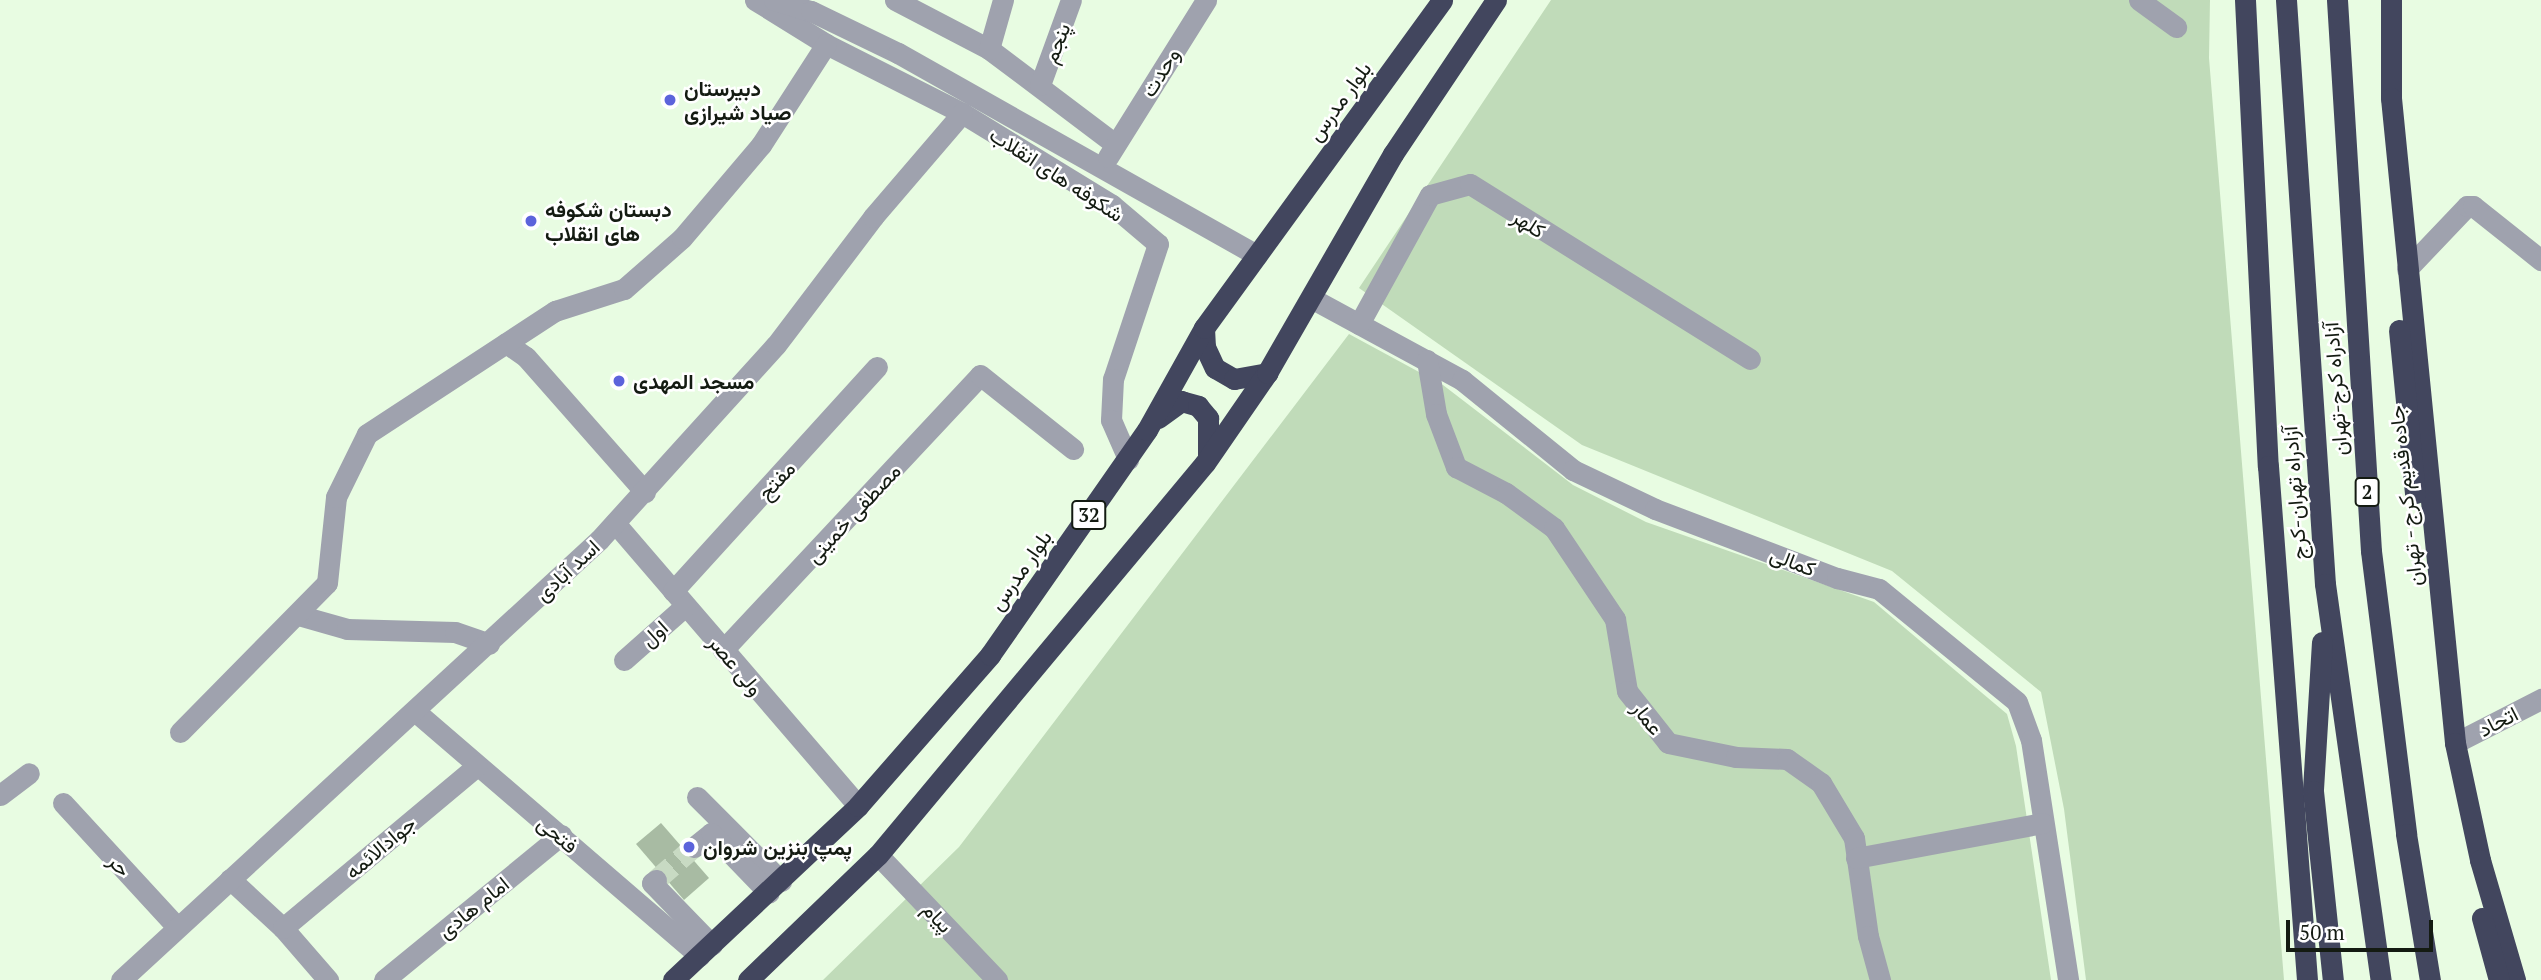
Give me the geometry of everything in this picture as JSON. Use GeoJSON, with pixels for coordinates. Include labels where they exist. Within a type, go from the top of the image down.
{"type":"FeatureCollection","features":[{"type":"Feature","properties":{"kind":"highway","name":"بلوار مدرس"},"geometry":{"type":"LineString","coordinates":[[673,980],[775,887],[858,806],[990,654],[1128,459],[1204,328],[1443,0]]}},
{"type":"Feature","properties":{"kind":"highway","name":"32"},"geometry":{"type":"LineString","coordinates":[[748,980],[878,855],[1208,458],[1267,373],[1393,154],[1496,0]]}},
{"type":"Feature","properties":{"kind":"highway"},"geometry":{"type":"LineString","coordinates":[[2245,0],[2268,466],[2307,980]]}},
{"type":"Feature","properties":{"kind":"highway","name":"آزادراه تهران-کرج"},"geometry":{"type":"LineString","coordinates":[[2286,0],[2325,584],[2381,980]]}},
{"type":"Feature","properties":{"kind":"highway","name":"آزادراه کرج-تهران"},"geometry":{"type":"LineString","coordinates":[[2337,0],[2371,551],[2406,834],[2430,980]]}},
{"type":"Feature","properties":{"kind":"highway","name":"جاده قدیم کرج - تهران"},"geometry":{"type":"LineString","coordinates":[[2377,0],[2379,96],[2403,385],[2440,727],[2470,878],[2499,980]]}},
{"type":"Feature","properties":{"kind":"highway","name":"جاده قدیم کرج - تهران"},"geometry":{"type":"LineString","coordinates":[[2391,0],[2391,98],[2455,743],[2480,860],[2515,980]]}},
{"type":"Feature","properties":{"kind":"highway"},"geometry":{"type":"LineString","coordinates":[[1204,328],[1205,347],[1216,368],[1234,379],[1267,373]]}},
{"type":"Feature","properties":{"kind":"highway"},"geometry":{"type":"LineString","coordinates":[[1147,430],[1168,407],[1181,401],[1198,406],[1208,418],[1208,458]]}},
{"type":"Feature","properties":{"kind":"highway"},"geometry":{"type":"LineString","coordinates":[[2325,584],[2314,791],[2333,980]]}},
{"type":"Feature","properties":{"kind":"street","name":"شکوفه های انقلاب"},"geometry":{"type":"LineString","coordinates":[[755,0],[826,44],[962,113],[1112,205],[1158,244],[1113,379],[1111,420],[1128,459]]}},
{"type":"Feature","properties":{"kind":"street","name":"شکوفه های انقلاب"},"geometry":{"type":"LineString","coordinates":[[774,0],[811,11],[898,53],[1103,165],[1257,256]]}},
{"type":"Feature","properties":{"kind":"street"},"geometry":{"type":"LineString","coordinates":[[989,49],[1003,0]]}},
{"type":"Feature","properties":{"kind":"street","name":"پنجم"},"geometry":{"type":"LineString","coordinates":[[1040,85],[1071,0]]}},
{"type":"Feature","properties":{"kind":"street","name":"وحدت"},"geometry":{"type":"LineString","coordinates":[[1115,145],[1206,0]]}},
{"type":"Feature","properties":{"kind":"street"},"geometry":{"type":"LineString","coordinates":[[2139,0],[2176,27]]}},
{"type":"Feature","properties":{"kind":"street"},"geometry":{"type":"LineString","coordinates":[[906,2],[989,49],[1040,85],[1115,145]]}},
{"type":"Feature","properties":{"kind":"street"},"geometry":{"type":"LineString","coordinates":[[180,732],[327,583],[336,497],[367,434],[555,311],[624,289],[682,238],[761,145],[826,44]]}},
{"type":"Feature","properties":{"kind":"street","name":"اسد آبادی"},"geometry":{"type":"LineString","coordinates":[[121,980],[416,712],[615,523],[776,345],[873,216],[962,113]]}},
{"type":"Feature","properties":{"kind":"street","name":"شکوفه های انقلاب"},"geometry":{"type":"LineString","coordinates":[[1103,165],[1115,145]]}},
{"type":"Feature","properties":{"kind":"street","name":"کلهر"},"geometry":{"type":"LineString","coordinates":[[1359,324],[1430,195],[1470,184],[1750,359]]}},
{"type":"Feature","properties":{"kind":"street"},"geometry":{"type":"LineString","coordinates":[[2407,269],[2467,206],[2541,260]]}},
{"type":"Feature","properties":{"kind":"street","name":"کمالی"},"geometry":{"type":"LineString","coordinates":[[1311,298],[1462,380],[1573,470],[1655,509],[1837,578],[1879,590],[2017,702],[2031,740],[2068,980]]}},
{"type":"Feature","properties":{"kind":"street"},"geometry":{"type":"LineString","coordinates":[[506,343],[526,357],[645,492]]}},
{"type":"Feature","properties":{"kind":"street","name":"عمار"},"geometry":{"type":"LineString","coordinates":[[1427,360],[1436,414],[1456,467],[1506,493],[1554,528],[1615,619],[1627,691],[1668,743],[1736,757],[1787,759],[1821,783],[1854,838],[1868,936],[1880,980]]}},
{"type":"Feature","properties":{"kind":"street","name":"مفتح"},"geometry":{"type":"LineString","coordinates":[[679,599],[877,367]]}},
{"type":"Feature","properties":{"kind":"street","name":"مصطفی خمینی"},"geometry":{"type":"LineString","coordinates":[[723,650],[980,374],[1073,449]]}},
{"type":"Feature","properties":{"kind":"street","name":"ولی عصر"},"geometry":{"type":"LineString","coordinates":[[615,523],[858,806]]}},
{"type":"Feature","properties":{"kind":"street","name":"اول"},"geometry":{"type":"LineString","coordinates":[[624,660],[679,599]]}},
{"type":"Feature","properties":{"kind":"street"},"geometry":{"type":"LineString","coordinates":[[298,615],[347,629],[455,632],[489,644]]}},
{"type":"Feature","properties":{"kind":"street","name":"اتحاد"},"geometry":{"type":"LineString","coordinates":[[2455,743],[2541,699]]}},
{"type":"Feature","properties":{"kind":"street","name":"فتحی"},"geometry":{"type":"LineString","coordinates":[[416,712],[477,766],[706,951]]}},
{"type":"Feature","properties":{"kind":"street","name":"جوادالائمه"},"geometry":{"type":"LineString","coordinates":[[283,928],[477,766]]}},
{"type":"Feature","properties":{"kind":"street"},"geometry":{"type":"LineString","coordinates":[[0,794],[29,773]]}},
{"type":"Feature","properties":{"kind":"street"},"geometry":{"type":"LineString","coordinates":[[697,797],[775,887]]}},
{"type":"Feature","properties":{"kind":"street","name":"حر"},"geometry":{"type":"LineString","coordinates":[[63,803],[177,927]]}},
{"type":"Feature","properties":{"kind":"street"},"geometry":{"type":"LineString","coordinates":[[1856,858],[2043,822]]}},
{"type":"Feature","properties":{"kind":"street"},"geometry":{"type":"LineString","coordinates":[[694,847],[711,833],[775,887]]}},
{"type":"Feature","properties":{"kind":"street","name":"امام هادی"},"geometry":{"type":"LineString","coordinates":[[384,980],[561,835]]}},
{"type":"Feature","properties":{"kind":"street","name":"پیام"},"geometry":{"type":"LineString","coordinates":[[878,855],[997,980]]}},
{"type":"Feature","properties":{"kind":"street"},"geometry":{"type":"LineString","coordinates":[[230,879],[283,928],[328,980]]}},
{"type":"Feature","properties":{"kind":"street"},"geometry":{"type":"LineString","coordinates":[[656,880],[652,883],[706,951]]}},
{"type":"Feature","properties":{"kind":"green space"},"geometry":{"type":"Polygon","coordinates":[[[1551,0],[2210,0],[2209,58],[2284,980],[2086,980],[2064,809],[2041,692],[1892,571],[1582,445],[1359,288],[1551,0]]]}},
{"type":"Feature","properties":{"kind":"green space"},"geometry":{"type":"Polygon","coordinates":[[[1349,334],[1443,385],[1573,485],[1646,522],[1874,602],[2007,714],[2016,746],[2051,980],[823,980],[959,847],[1349,334]]]}},
{"type":"Feature","properties":{"kind":"building"},"geometry":{"type":"Polygon","coordinates":[[[661,823],[709,878],[684,900],[636,844],[661,823]]]}},
{"type":"Feature","properties":{"kind":"tunnel"},"geometry":{"type":"LineString","coordinates":[[656,880],[694,847]]}},
{"type":"Feature","properties":{"kind":"place","name":"دبیرستان صیاد شیرازی"},"geometry":{"type":"Point","coordinates":[670,100]}},
{"type":"Feature","properties":{"kind":"place","name":"دبستان شکوفه های انقلاب"},"geometry":{"type":"Point","coordinates":[531,221]}},
{"type":"Feature","properties":{"kind":"place","name":"مسجد المهدی"},"geometry":{"type":"Point","coordinates":[619,381]}},
{"type":"Feature","properties":{"kind":"place","name":"پمپ بنزین شروان"},"geometry":{"type":"Point","coordinates":[689,847]}}]}
